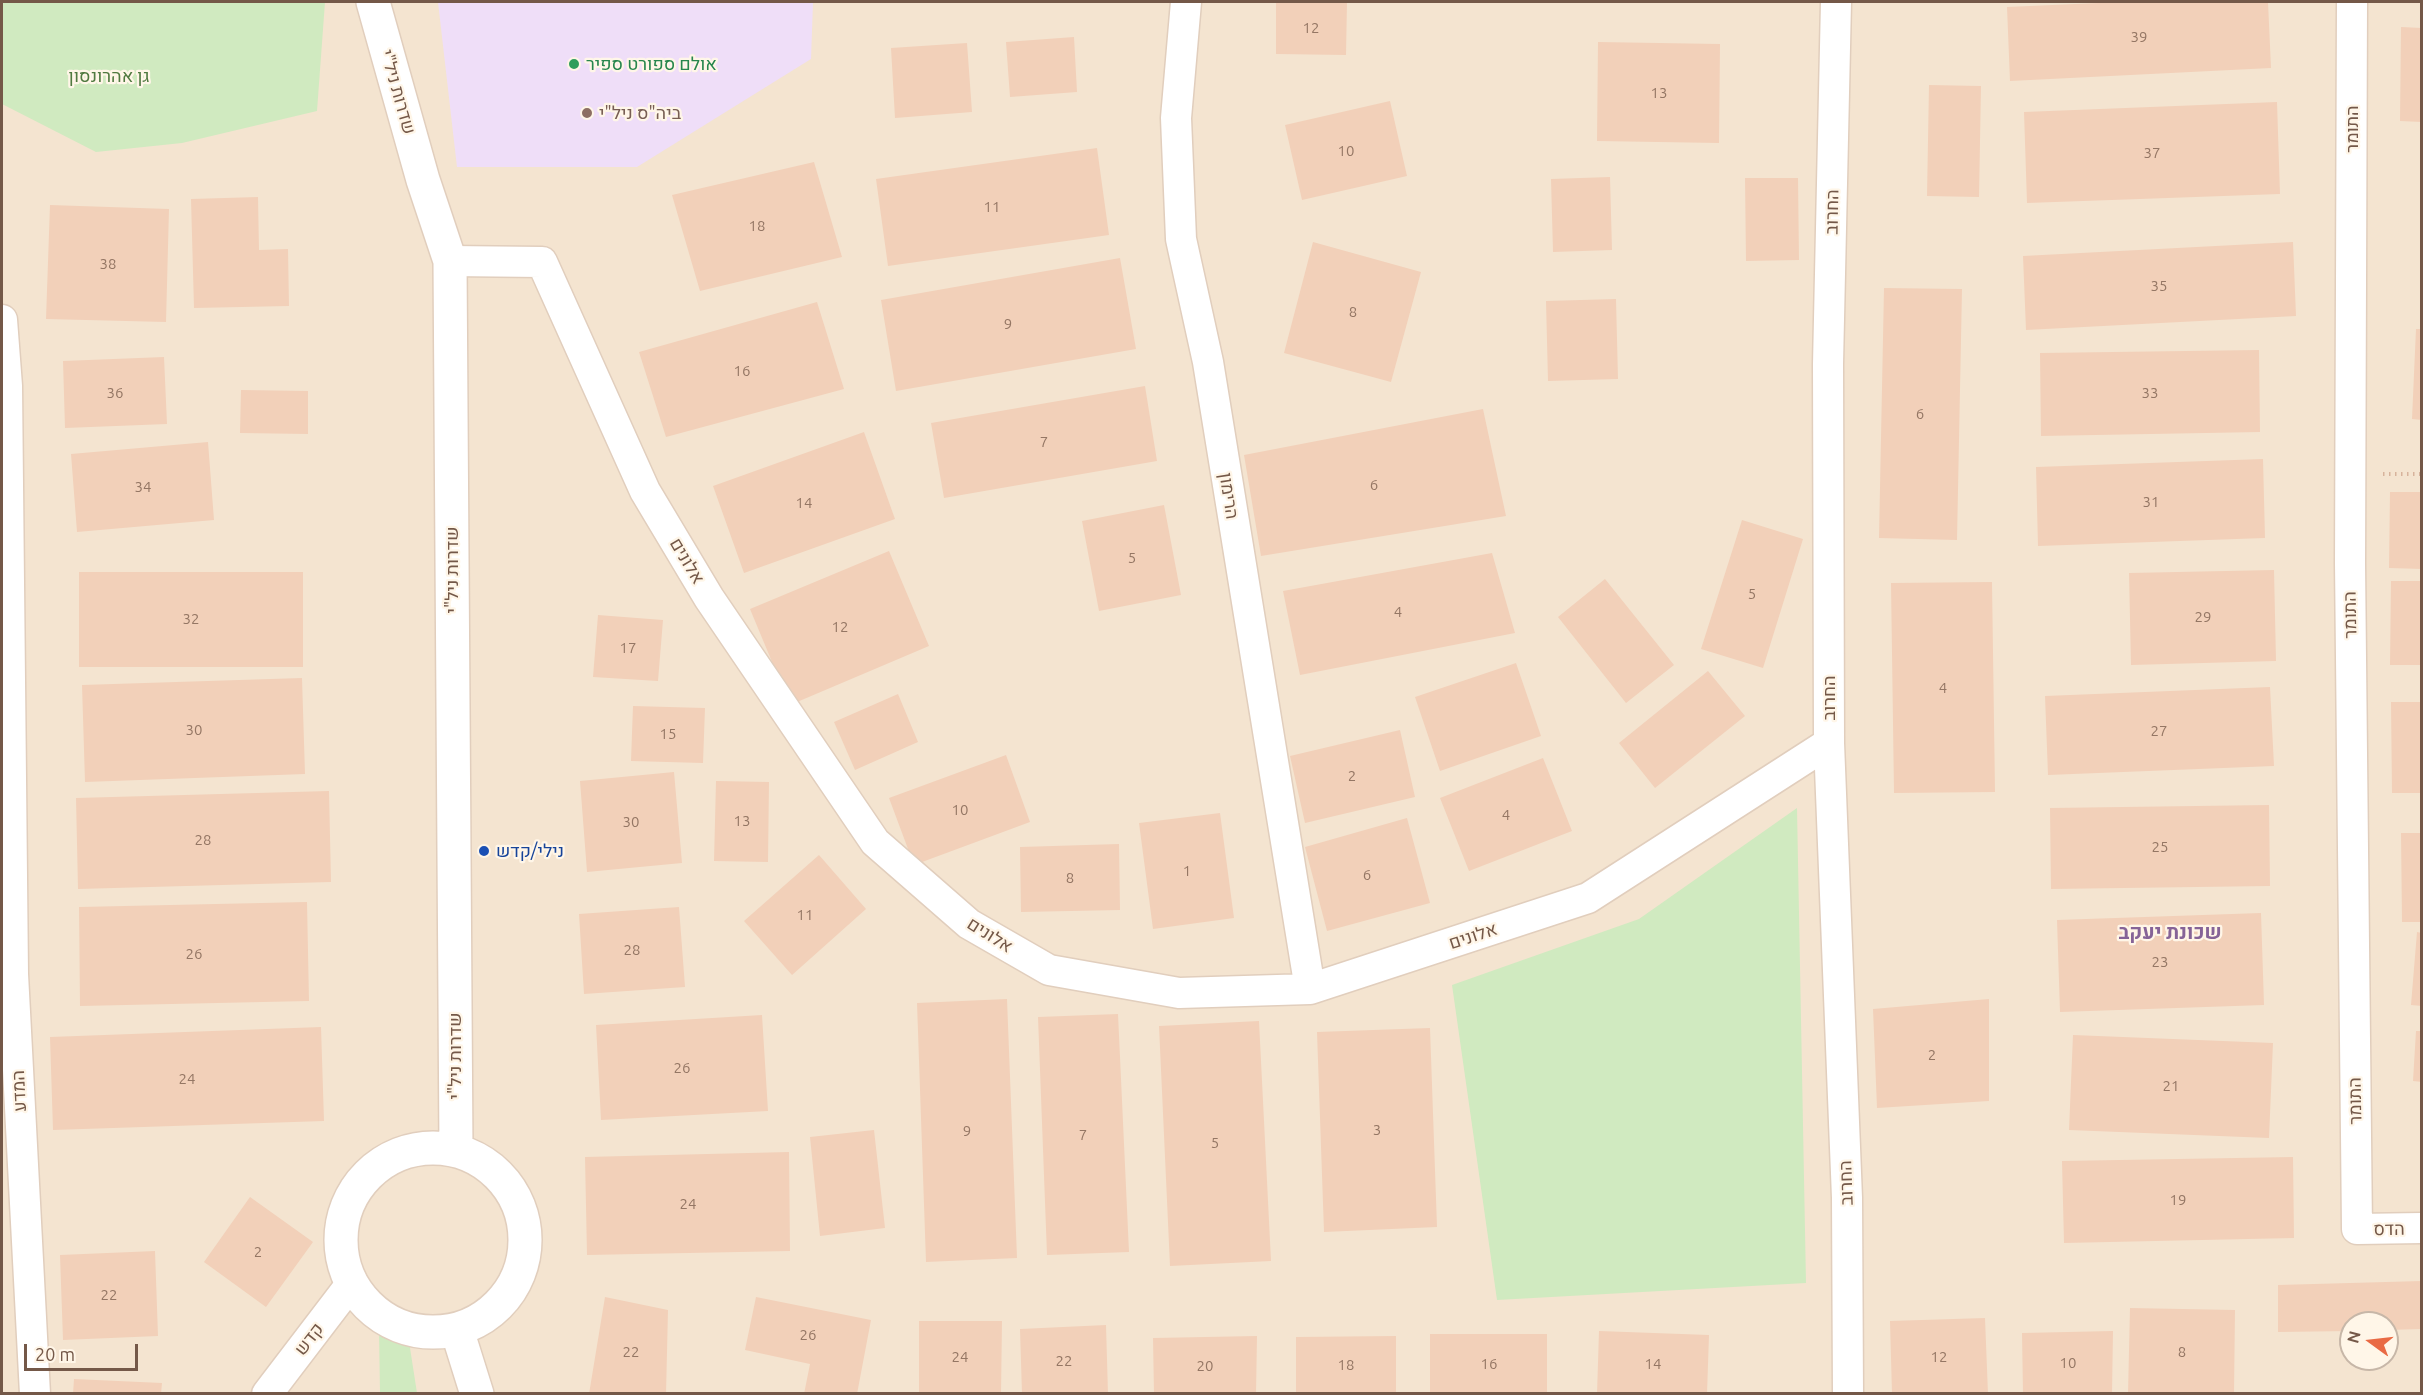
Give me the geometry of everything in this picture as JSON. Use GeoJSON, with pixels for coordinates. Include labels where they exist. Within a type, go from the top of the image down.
{"type":"FeatureCollection","features":[{"type":"Feature","properties":{"kind":"street","name":"שדרות ניל\"י"},"geometry":{"type":"LineString","coordinates":[[373,2],[423,180],[450,261],[456,1150]]}},
{"type":"Feature","properties":{"kind":"street","name":"הרימון"},"geometry":{"type":"LineString","coordinates":[[1186,2],[1176,118],[1181,239],[1208,362],[1310,989]]}},
{"type":"Feature","properties":{"kind":"street","name":"החרוב"},"geometry":{"type":"LineString","coordinates":[[1836,2],[1828,364],[1829,743],[1847,1198],[1848,1394]]}},
{"type":"Feature","properties":{"kind":"street","name":"התומר"},"geometry":{"type":"LineString","coordinates":[[2352,2],[2350,563],[2356,1229]]}},
{"type":"Feature","properties":{"kind":"street","name":"אלונים"},"geometry":{"type":"LineString","coordinates":[[450,261],[543,262],[645,491],[708,598],[875,842],[969,924],[1049,970],[1179,993],[1310,989],[1588,898],[1829,743]]}},
{"type":"Feature","properties":{"kind":"street","name":"המדע"},"geometry":{"type":"LineString","coordinates":[[2,320],[7,386],[13,974],[35,1394]]}},
{"type":"Feature","properties":{"kind":"street"},"geometry":{"type":"LineString","coordinates":[[426,1148],[456,1150],[484,1162],[507,1183],[521,1210],[526,1240],[521,1270],[507,1297],[485,1318],[457,1330],[426,1333],[396,1326],[370,1309],[351,1284],[342,1255],[342,1224],[352,1196],[371,1172],[397,1155],[426,1148]]}},
{"type":"Feature","properties":{"kind":"street","name":"הדס"},"geometry":{"type":"LineString","coordinates":[[2356,1229],[2421,1228]]}},
{"type":"Feature","properties":{"kind":"street","name":"קדש"},"geometry":{"type":"LineString","coordinates":[[267,1394],[351,1284]]}},
{"type":"Feature","properties":{"kind":"street"},"geometry":{"type":"LineString","coordinates":[[457,1330],[477,1394]]}},
{"type":"Feature","properties":{"kind":"shaded area"},"geometry":{"type":"Polygon","coordinates":[[[2,2],[2421,2],[2421,1393],[2,1394],[2,2]]]}},
{"type":"Feature","properties":{"kind":"shaded area","name":"ביה\"ס ניל\"י"},"geometry":{"type":"Polygon","coordinates":[[[438,2],[813,2],[811,59],[637,167],[457,167],[438,2]]]}},
{"type":"Feature","properties":{"kind":"green space","name":"גן אהרונסון"},"geometry":{"type":"Polygon","coordinates":[[[2,2],[325,2],[317,111],[182,143],[96,152],[2,104],[2,2]]]}},
{"type":"Feature","properties":{"kind":"green space"},"geometry":{"type":"Polygon","coordinates":[[[1797,808],[1806,1283],[1497,1300],[1452,985],[1639,919],[1797,808]]]}},
{"type":"Feature","properties":{"kind":"green space"},"geometry":{"type":"Polygon","coordinates":[[[379,1330],[408,1335],[417,1393],[380,1393],[379,1330]]]}},
{"type":"Feature","properties":{"kind":"building"},"geometry":{"type":"Polygon","coordinates":[[[1276,2],[1347,2],[1346,55],[1276,54],[1276,2]]]}},
{"type":"Feature","properties":{"kind":"building"},"geometry":{"type":"Polygon","coordinates":[[[2121,2],[2268,2],[2271,68],[2010,81],[2007,7],[2121,2]]]}},
{"type":"Feature","properties":{"kind":"building"},"geometry":{"type":"Polygon","coordinates":[[[2401,27],[2422,28],[2422,122],[2400,121],[2401,27]]]}},
{"type":"Feature","properties":{"kind":"building"},"geometry":{"type":"Polygon","coordinates":[[[1074,37],[1077,92],[1010,97],[1006,42],[1074,37]]]}},
{"type":"Feature","properties":{"kind":"building"},"geometry":{"type":"Polygon","coordinates":[[[1598,42],[1720,44],[1719,143],[1597,141],[1598,42]]]}},
{"type":"Feature","properties":{"kind":"building"},"geometry":{"type":"Polygon","coordinates":[[[967,43],[972,112],[895,118],[891,48],[967,43]]]}},
{"type":"Feature","properties":{"kind":"building"},"geometry":{"type":"Polygon","coordinates":[[[1929,85],[1981,86],[1979,197],[1927,196],[1929,85]]]}},
{"type":"Feature","properties":{"kind":"building"},"geometry":{"type":"Polygon","coordinates":[[[1390,101],[1407,176],[1302,200],[1285,125],[1390,101]]]}},
{"type":"Feature","properties":{"kind":"building"},"geometry":{"type":"Polygon","coordinates":[[[2277,102],[2280,194],[2027,203],[2024,112],[2277,102]]]}},
{"type":"Feature","properties":{"kind":"building"},"geometry":{"type":"Polygon","coordinates":[[[1097,148],[1109,235],[888,266],[876,179],[1097,148]]]}},
{"type":"Feature","properties":{"kind":"building"},"geometry":{"type":"Polygon","coordinates":[[[814,162],[842,257],[700,291],[672,195],[814,162]]]}},
{"type":"Feature","properties":{"kind":"building"},"geometry":{"type":"Polygon","coordinates":[[[1610,177],[1612,250],[1553,252],[1551,179],[1610,177]]]}},
{"type":"Feature","properties":{"kind":"building"},"geometry":{"type":"Polygon","coordinates":[[[1745,178],[1798,178],[1799,260],[1746,261],[1745,178]]]}},
{"type":"Feature","properties":{"kind":"building"},"geometry":{"type":"Polygon","coordinates":[[[258,197],[259,250],[288,249],[289,306],[194,308],[191,199],[258,197]]]}},
{"type":"Feature","properties":{"kind":"building"},"geometry":{"type":"Polygon","coordinates":[[[50,205],[169,209],[166,322],[46,319],[50,205]]]}},
{"type":"Feature","properties":{"kind":"building"},"geometry":{"type":"Polygon","coordinates":[[[1313,242],[1421,272],[1391,382],[1284,353],[1313,242]]]}},
{"type":"Feature","properties":{"kind":"building"},"geometry":{"type":"Polygon","coordinates":[[[2293,242],[2296,316],[2026,330],[2023,256],[2293,242]]]}},
{"type":"Feature","properties":{"kind":"building"},"geometry":{"type":"Polygon","coordinates":[[[1120,258],[1136,349],[896,391],[881,300],[1120,258]]]}},
{"type":"Feature","properties":{"kind":"building"},"geometry":{"type":"Polygon","coordinates":[[[1884,288],[1962,289],[1957,540],[1879,538],[1884,288]]]}},
{"type":"Feature","properties":{"kind":"building"},"geometry":{"type":"Polygon","coordinates":[[[1616,299],[1618,379],[1548,381],[1546,301],[1616,299]]]}},
{"type":"Feature","properties":{"kind":"building"},"geometry":{"type":"Polygon","coordinates":[[[817,302],[844,389],[666,437],[639,352],[817,302]]]}},
{"type":"Feature","properties":{"kind":"building"},"geometry":{"type":"Polygon","coordinates":[[[2416,329],[2422,329],[2422,420],[2412,419],[2416,329]]]}},
{"type":"Feature","properties":{"kind":"building"},"geometry":{"type":"Polygon","coordinates":[[[2259,350],[2260,432],[2041,436],[2040,353],[2259,350]]]}},
{"type":"Feature","properties":{"kind":"building"},"geometry":{"type":"Polygon","coordinates":[[[164,357],[167,424],[65,428],[63,361],[164,357]]]}},
{"type":"Feature","properties":{"kind":"building"},"geometry":{"type":"Polygon","coordinates":[[[1145,386],[1157,461],[944,498],[931,423],[1145,386]]]}},
{"type":"Feature","properties":{"kind":"building"},"geometry":{"type":"Polygon","coordinates":[[[241,390],[308,391],[308,434],[240,433],[241,390]]]}},
{"type":"Feature","properties":{"kind":"building"},"geometry":{"type":"Polygon","coordinates":[[[1483,409],[1506,516],[1261,556],[1244,455],[1483,409]]]}},
{"type":"Feature","properties":{"kind":"building"},"geometry":{"type":"Polygon","coordinates":[[[864,432],[895,519],[744,573],[713,486],[864,432]]]}},
{"type":"Feature","properties":{"kind":"building"},"geometry":{"type":"Polygon","coordinates":[[[208,442],[214,520],[77,532],[71,454],[208,442]]]}},
{"type":"Feature","properties":{"kind":"building"},"geometry":{"type":"Polygon","coordinates":[[[2263,459],[2265,538],[2038,546],[2036,467],[2263,459]]]}},
{"type":"Feature","properties":{"kind":"building"},"geometry":{"type":"Polygon","coordinates":[[[2390,492],[2422,492],[2422,569],[2389,568],[2390,492]]]}},
{"type":"Feature","properties":{"kind":"building"},"geometry":{"type":"Polygon","coordinates":[[[1164,505],[1181,595],[1099,611],[1082,521],[1164,505]]]}},
{"type":"Feature","properties":{"kind":"building"},"geometry":{"type":"Polygon","coordinates":[[[1742,520],[1803,539],[1763,668],[1701,649],[1742,520]]]}},
{"type":"Feature","properties":{"kind":"building"},"geometry":{"type":"Polygon","coordinates":[[[889,551],[929,646],[790,705],[750,609],[889,551]]]}},
{"type":"Feature","properties":{"kind":"building"},"geometry":{"type":"Polygon","coordinates":[[[1492,553],[1515,633],[1300,675],[1283,591],[1492,553]]]}},
{"type":"Feature","properties":{"kind":"building"},"geometry":{"type":"Polygon","coordinates":[[[2274,570],[2276,661],[2131,665],[2129,573],[2274,570]]]}},
{"type":"Feature","properties":{"kind":"building"},"geometry":{"type":"Polygon","coordinates":[[[79,572],[303,572],[303,667],[79,667],[79,572]]]}},
{"type":"Feature","properties":{"kind":"building"},"geometry":{"type":"Polygon","coordinates":[[[1605,579],[1674,665],[1626,703],[1558,617],[1605,579]]]}},
{"type":"Feature","properties":{"kind":"building"},"geometry":{"type":"Polygon","coordinates":[[[2391,581],[2422,581],[2422,665],[2390,665],[2391,581]]]}},
{"type":"Feature","properties":{"kind":"building"},"geometry":{"type":"Polygon","coordinates":[[[1992,582],[1995,792],[1894,793],[1891,583],[1992,582]]]}},
{"type":"Feature","properties":{"kind":"building"},"geometry":{"type":"Polygon","coordinates":[[[598,615],[663,620],[658,681],[593,677],[598,615]]]}},
{"type":"Feature","properties":{"kind":"building"},"geometry":{"type":"Polygon","coordinates":[[[1516,663],[1541,736],[1440,771],[1415,697],[1516,663]]]}},
{"type":"Feature","properties":{"kind":"building"},"geometry":{"type":"Polygon","coordinates":[[[1708,671],[1745,716],[1655,788],[1619,743],[1708,671]]]}},
{"type":"Feature","properties":{"kind":"building"},"geometry":{"type":"Polygon","coordinates":[[[302,678],[305,774],[85,782],[82,685],[302,678]]]}},
{"type":"Feature","properties":{"kind":"building"},"geometry":{"type":"Polygon","coordinates":[[[2270,687],[2274,766],[2048,775],[2045,696],[2270,687]]]}},
{"type":"Feature","properties":{"kind":"building"},"geometry":{"type":"Polygon","coordinates":[[[898,694],[918,742],[855,770],[834,722],[898,694]]]}},
{"type":"Feature","properties":{"kind":"building"},"geometry":{"type":"Polygon","coordinates":[[[2391,702],[2422,702],[2422,793],[2392,793],[2391,702]]]}},
{"type":"Feature","properties":{"kind":"building"},"geometry":{"type":"Polygon","coordinates":[[[633,706],[705,708],[703,763],[631,761],[633,706]]]}},
{"type":"Feature","properties":{"kind":"building"},"geometry":{"type":"Polygon","coordinates":[[[1400,730],[1415,797],[1305,823],[1290,756],[1400,730]]]}},
{"type":"Feature","properties":{"kind":"building"},"geometry":{"type":"Polygon","coordinates":[[[1006,755],[1030,822],[914,865],[889,798],[1006,755]]]}},
{"type":"Feature","properties":{"kind":"building"},"geometry":{"type":"Polygon","coordinates":[[[1543,758],[1572,831],[1469,871],[1440,798],[1543,758]]]}},
{"type":"Feature","properties":{"kind":"building"},"geometry":{"type":"Polygon","coordinates":[[[674,772],[682,863],[587,872],[580,781],[674,772]]]}},
{"type":"Feature","properties":{"kind":"building"},"geometry":{"type":"Polygon","coordinates":[[[716,781],[769,782],[768,862],[714,861],[716,781]]]}},
{"type":"Feature","properties":{"kind":"building"},"geometry":{"type":"Polygon","coordinates":[[[329,791],[331,882],[78,889],[76,798],[329,791]]]}},
{"type":"Feature","properties":{"kind":"building"},"geometry":{"type":"Polygon","coordinates":[[[2269,805],[2270,886],[2051,889],[2050,808],[2269,805]]]}},
{"type":"Feature","properties":{"kind":"building"},"geometry":{"type":"Polygon","coordinates":[[[1220,813],[1234,918],[1153,929],[1139,823],[1220,813]]]}},
{"type":"Feature","properties":{"kind":"building"},"geometry":{"type":"Polygon","coordinates":[[[1407,818],[1430,903],[1327,931],[1305,847],[1407,818]]]}},
{"type":"Feature","properties":{"kind":"building"},"geometry":{"type":"Polygon","coordinates":[[[2401,833],[2422,833],[2422,922],[2402,922],[2401,833]]]}},
{"type":"Feature","properties":{"kind":"building"},"geometry":{"type":"Polygon","coordinates":[[[1119,844],[1120,910],[1021,912],[1020,847],[1119,844]]]}},
{"type":"Feature","properties":{"kind":"building"},"geometry":{"type":"Polygon","coordinates":[[[819,855],[866,909],[792,975],[744,921],[819,855]]]}},
{"type":"Feature","properties":{"kind":"building"},"geometry":{"type":"Polygon","coordinates":[[[307,902],[309,1001],[80,1006],[79,907],[307,902]]]}},
{"type":"Feature","properties":{"kind":"building"},"geometry":{"type":"Polygon","coordinates":[[[679,907],[685,987],[584,994],[579,914],[679,907]]]}},
{"type":"Feature","properties":{"kind":"building"},"geometry":{"type":"Polygon","coordinates":[[[2261,913],[2264,1005],[2060,1012],[2057,920],[2261,913]]]}},
{"type":"Feature","properties":{"kind":"building"},"geometry":{"type":"Polygon","coordinates":[[[2417,932],[2422,933],[2422,1006],[2411,1005],[2417,932]]]}},
{"type":"Feature","properties":{"kind":"building"},"geometry":{"type":"Polygon","coordinates":[[[1007,999],[1017,1258],[926,1262],[917,1003],[1007,999]]]}},
{"type":"Feature","properties":{"kind":"building"},"geometry":{"type":"Polygon","coordinates":[[[1989,999],[1989,1101],[1877,1108],[1873,1009],[1989,999]]]}},
{"type":"Feature","properties":{"kind":"building"},"geometry":{"type":"Polygon","coordinates":[[[1118,1014],[1129,1252],[1047,1255],[1038,1017],[1118,1014]]]}},
{"type":"Feature","properties":{"kind":"building"},"geometry":{"type":"Polygon","coordinates":[[[762,1015],[768,1111],[601,1120],[596,1025],[762,1015]]]}},
{"type":"Feature","properties":{"kind":"building"},"geometry":{"type":"Polygon","coordinates":[[[1259,1021],[1271,1261],[1170,1266],[1159,1026],[1259,1021]]]}},
{"type":"Feature","properties":{"kind":"building"},"geometry":{"type":"Polygon","coordinates":[[[321,1027],[324,1121],[53,1130],[50,1037],[321,1027]]]}},
{"type":"Feature","properties":{"kind":"building"},"geometry":{"type":"Polygon","coordinates":[[[1430,1028],[1437,1227],[1324,1232],[1317,1032],[1430,1028]]]}},
{"type":"Feature","properties":{"kind":"building"},"geometry":{"type":"Polygon","coordinates":[[[2416,1031],[2422,1031],[2422,1082],[2413,1081],[2416,1031]]]}},
{"type":"Feature","properties":{"kind":"building"},"geometry":{"type":"Polygon","coordinates":[[[2073,1035],[2273,1043],[2269,1138],[2069,1130],[2073,1035]]]}},
{"type":"Feature","properties":{"kind":"building"},"geometry":{"type":"Polygon","coordinates":[[[874,1130],[885,1228],[820,1236],[810,1137],[874,1130]]]}},
{"type":"Feature","properties":{"kind":"building"},"geometry":{"type":"Polygon","coordinates":[[[789,1152],[790,1251],[587,1255],[585,1157],[789,1152]]]}},
{"type":"Feature","properties":{"kind":"building"},"geometry":{"type":"Polygon","coordinates":[[[2293,1157],[2294,1238],[2064,1243],[2062,1161],[2293,1157]]]}},
{"type":"Feature","properties":{"kind":"building"},"geometry":{"type":"Polygon","coordinates":[[[250,1197],[313,1242],[266,1307],[204,1262],[250,1197]]]}},
{"type":"Feature","properties":{"kind":"building"},"geometry":{"type":"Polygon","coordinates":[[[155,1251],[158,1336],[63,1340],[60,1255],[155,1251]]]}},
{"type":"Feature","properties":{"kind":"building"},"geometry":{"type":"Polygon","coordinates":[[[2422,1281],[2422,1329],[2399,1330],[2399,1311],[2339,1311],[2339,1331],[2278,1332],[2278,1285],[2422,1281]]]}},
{"type":"Feature","properties":{"kind":"building"},"geometry":{"type":"Polygon","coordinates":[[[605,1297],[668,1310],[666,1394],[589,1394],[605,1297]]]}},
{"type":"Feature","properties":{"kind":"building"},"geometry":{"type":"Polygon","coordinates":[[[756,1297],[871,1320],[857,1394],[804,1394],[810,1364],[745,1350],[756,1297]]]}},
{"type":"Feature","properties":{"kind":"building"},"geometry":{"type":"Polygon","coordinates":[[[2130,1308],[2235,1310],[2234,1394],[2128,1394],[2130,1308]]]}},
{"type":"Feature","properties":{"kind":"building"},"geometry":{"type":"Polygon","coordinates":[[[1985,1318],[1988,1394],[1892,1394],[1890,1321],[1985,1318]]]}},
{"type":"Feature","properties":{"kind":"building"},"geometry":{"type":"Polygon","coordinates":[[[919,1321],[1002,1321],[1001,1394],[919,1394],[919,1321]]]}},
{"type":"Feature","properties":{"kind":"building"},"geometry":{"type":"Polygon","coordinates":[[[1106,1325],[1108,1394],[1022,1394],[1020,1329],[1106,1325]]]}},
{"type":"Feature","properties":{"kind":"building"},"geometry":{"type":"Polygon","coordinates":[[[1599,1331],[1709,1335],[1707,1394],[1597,1394],[1599,1331]]]}},
{"type":"Feature","properties":{"kind":"building"},"geometry":{"type":"Polygon","coordinates":[[[2113,1331],[2112,1394],[2023,1394],[2022,1333],[2113,1331]]]}},
{"type":"Feature","properties":{"kind":"building"},"geometry":{"type":"Polygon","coordinates":[[[1430,1334],[1547,1334],[1547,1394],[1430,1394],[1430,1334]]]}},
{"type":"Feature","properties":{"kind":"building"},"geometry":{"type":"Polygon","coordinates":[[[1257,1336],[1256,1394],[1154,1394],[1153,1338],[1257,1336]]]}},
{"type":"Feature","properties":{"kind":"building"},"geometry":{"type":"Polygon","coordinates":[[[1396,1336],[1396,1394],[1296,1394],[1296,1337],[1396,1336]]]}},
{"type":"Feature","properties":{"kind":"building"},"geometry":{"type":"Polygon","coordinates":[[[74,1379],[162,1383],[161,1394],[73,1394],[74,1379]]]}},
{"type":"Feature","properties":{"kind":"place","name":"אולם ספורט ספיר"},"geometry":{"type":"Point","coordinates":[574,64]}},
{"type":"Feature","properties":{"kind":"place","name":"ביה\"ס ניל\"י"},"geometry":{"type":"Point","coordinates":[587,113]}},
{"type":"Feature","properties":{"kind":"place","name":"נילי/קדש"},"geometry":{"type":"Point","coordinates":[484,851]}},
{"type":"Feature","properties":{"kind":"district","name":"שכונת יעקב"},"geometry":{"type":"Point","coordinates":[2170,932]}}]}
